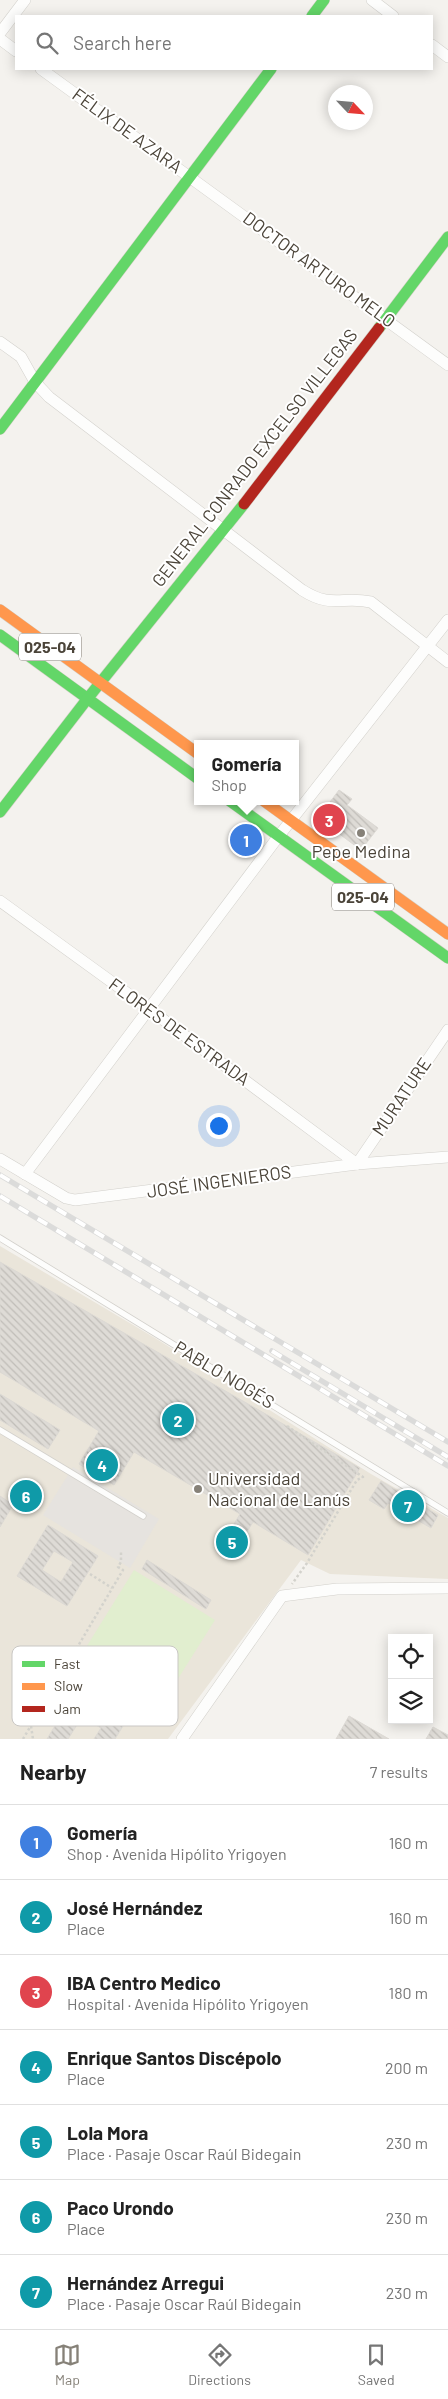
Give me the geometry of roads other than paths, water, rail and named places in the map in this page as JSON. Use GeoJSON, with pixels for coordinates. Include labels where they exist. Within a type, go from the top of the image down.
{"type":"FeatureCollection","features":[{"type":"Feature","properties":{"kind":"main road"},"geometry":{"type":"LineString","coordinates":[[313,15],[324,0]]}},
{"type":"Feature","properties":{"kind":"main road"},"geometry":{"type":"LineString","coordinates":[[0,429],[270,70]]}},
{"type":"Feature","properties":{"kind":"main road","name":"GENERAL CONRADO EXCELSO VILLEGAS"},"geometry":{"type":"LineString","coordinates":[[0,812],[88,698],[224,530],[384,318],[448,237]]}},
{"type":"Feature","properties":{"kind":"main road","name":"025-04"},"geometry":{"type":"LineString","coordinates":[[0,610],[194,751]]}},
{"type":"Feature","properties":{"kind":"main road","name":"025-04"},"geometry":{"type":"LineString","coordinates":[[0,635],[194,776]]}},
{"type":"Feature","properties":{"kind":"main road","name":"025-04"},"geometry":{"type":"LineString","coordinates":[[235,805],[448,958]]}},
{"type":"Feature","properties":{"kind":"main road","name":"025-04"},"geometry":{"type":"LineString","coordinates":[[269,805],[448,934]]}},
{"type":"Feature","properties":{"kind":"street"},"geometry":{"type":"LineString","coordinates":[[0,34],[25,0]]}},
{"type":"Feature","properties":{"kind":"street"},"geometry":{"type":"LineString","coordinates":[[372,0],[392,15]]}},
{"type":"Feature","properties":{"kind":"street"},"geometry":{"type":"LineString","coordinates":[[0,39],[15,50]]}},
{"type":"Feature","properties":{"kind":"street"},"geometry":{"type":"LineString","coordinates":[[433,46],[448,57]]}},
{"type":"Feature","properties":{"kind":"street","name":"FÉLIX DE AZARA"},"geometry":{"type":"LineString","coordinates":[[42,70],[189,176]]}},
{"type":"Feature","properties":{"kind":"street","name":"DOCTOR ARTURO MELO"},"geometry":{"type":"LineString","coordinates":[[189,176],[448,365]]}},
{"type":"Feature","properties":{"kind":"street"},"geometry":{"type":"LineString","coordinates":[[0,342],[21,358],[35,382],[49,397],[316,599],[327,602],[363,600],[371,602],[448,662]]}},
{"type":"Feature","properties":{"kind":"street"},"geometry":{"type":"LineString","coordinates":[[25,1174],[278,836],[448,620]]}},
{"type":"Feature","properties":{"kind":"street","name":"FLORES DE ESTRADA"},"geometry":{"type":"LineString","coordinates":[[0,901],[357,1164]]}},
{"type":"Feature","properties":{"kind":"street","name":"MURATURE"},"geometry":{"type":"LineString","coordinates":[[357,1164],[448,1030]]}},
{"type":"Feature","properties":{"kind":"street","name":"JOSÉ INGENIEROS"},"geometry":{"type":"LineString","coordinates":[[0,1159],[66,1198],[76,1200],[357,1164],[448,1157]]}},
{"type":"Feature","properties":{"kind":"street"},"geometry":{"type":"LineString","coordinates":[[182,1739],[282,1596],[338,1589],[448,1588]]}},
{"type":"Feature","properties":{"kind":"lane","name":"PABLO NOGÉS"},"geometry":{"type":"LineString","coordinates":[[0,1238],[448,1513]]}},
{"type":"Feature","properties":{"kind":"lane"},"geometry":{"type":"LineString","coordinates":[[0,1430],[143,1516]]}},
{"type":"Feature","properties":{"kind":"railway"},"geometry":{"type":"LineString","coordinates":[[0,1175],[448,1442]]}},
{"type":"Feature","properties":{"kind":"railway"},"geometry":{"type":"LineString","coordinates":[[0,1196],[448,1466]]}},
{"type":"Feature","properties":{"kind":"railway"},"geometry":{"type":"LineString","coordinates":[[272,1351],[448,1457]]}},
{"type":"Feature","properties":{"kind":"place","name":"IBA Centro Medico"},"geometry":{"type":"Point","coordinates":[329,820]}},
{"type":"Feature","properties":{"kind":"place","name":"Pepe Medina"},"geometry":{"type":"Point","coordinates":[361,833]}},
{"type":"Feature","properties":{"kind":"place","name":"Gomería"},"geometry":{"type":"Point","coordinates":[246,840]}},
{"type":"Feature","properties":{"kind":"place","name":"José Hernández"},"geometry":{"type":"Point","coordinates":[178,1420]}},
{"type":"Feature","properties":{"kind":"place","name":"Enrique Santos Discépolo"},"geometry":{"type":"Point","coordinates":[102,1465]}},
{"type":"Feature","properties":{"kind":"place","name":"Universidad Nacional de Lanús"},"geometry":{"type":"Point","coordinates":[198,1489]}},
{"type":"Feature","properties":{"kind":"place","name":"Paco Urondo"},"geometry":{"type":"Point","coordinates":[26,1496]}},
{"type":"Feature","properties":{"kind":"place","name":"Hernández Arregui"},"geometry":{"type":"Point","coordinates":[408,1506]}},
{"type":"Feature","properties":{"kind":"place","name":"Lola Mora"},"geometry":{"type":"Point","coordinates":[232,1542]}}]}
